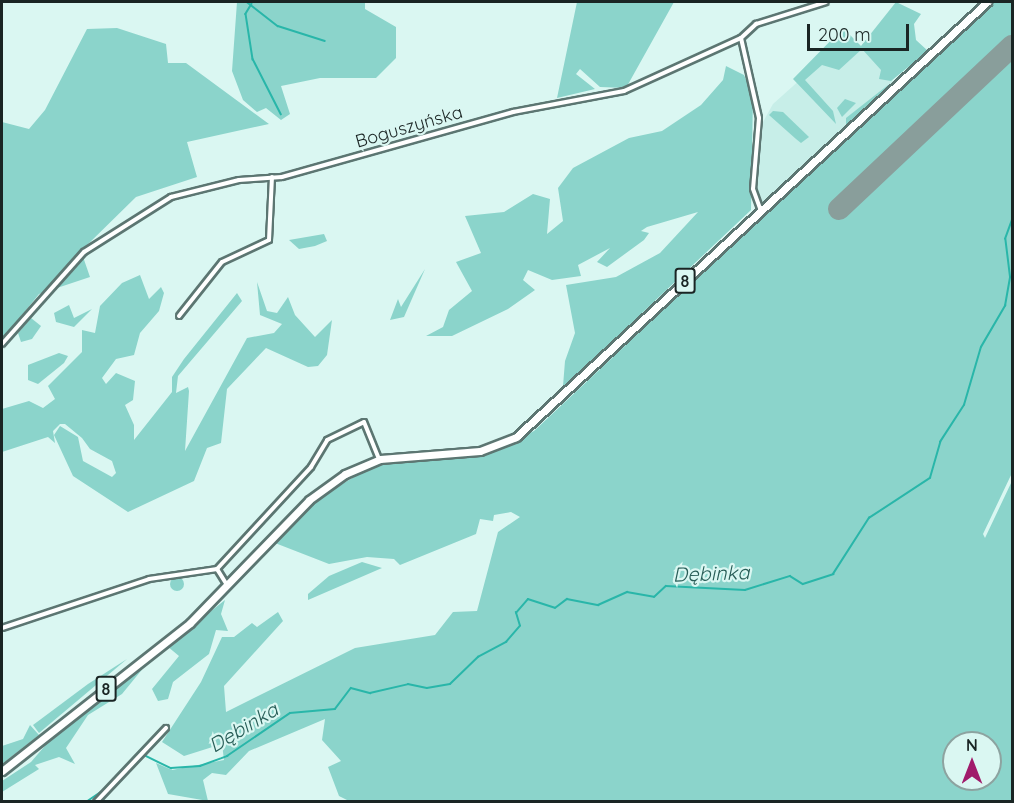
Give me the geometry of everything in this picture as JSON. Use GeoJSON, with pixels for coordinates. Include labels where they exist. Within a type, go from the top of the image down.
{"type":"FeatureCollection","features":[{"type":"Feature","properties":{"kind":"highway","name":"8"},"geometry":{"type":"LineString","coordinates":[[2,771],[228,587],[309,500],[379,459],[480,451],[516,437],[987,2]]}},
{"type":"Feature","properties":{"kind":"street","name":"Boguszyńska"},"geometry":{"type":"LineString","coordinates":[[2,344],[60,275],[109,233],[171,197],[272,177],[554,105],[633,88],[741,38],[756,24],[826,2]]}},
{"type":"Feature","properties":{"kind":"street"},"geometry":{"type":"LineString","coordinates":[[741,38],[759,118],[753,189],[761,212]]}},
{"type":"Feature","properties":{"kind":"street"},"geometry":{"type":"LineString","coordinates":[[179,316],[222,262],[269,240],[272,177]]}},
{"type":"Feature","properties":{"kind":"street"},"geometry":{"type":"LineString","coordinates":[[2,628],[149,579],[217,569],[311,467],[330,437],[366,423],[379,459]]}},
{"type":"Feature","properties":{"kind":"street"},"geometry":{"type":"LineString","coordinates":[[217,569],[228,587]]}},
{"type":"Feature","properties":{"kind":"street"},"geometry":{"type":"LineString","coordinates":[[96,801],[166,728]]}},
{"type":"Feature","properties":{"kind":"shaded area"},"geometry":{"type":"Polygon","coordinates":[[[237,2],[365,2],[365,9],[396,27],[396,58],[376,78],[320,78],[281,86],[290,114],[281,120],[266,108],[257,112],[243,100],[232,71],[237,2]]]}},
{"type":"Feature","properties":{"kind":"shaded area"},"geometry":{"type":"Polygon","coordinates":[[[577,2],[674,2],[626,88],[600,87],[580,69],[576,74],[595,89],[557,98],[577,2]]]}},
{"type":"Feature","properties":{"kind":"shaded area"},"geometry":{"type":"Polygon","coordinates":[[[896,2],[921,14],[914,24],[916,40],[928,51],[891,81],[879,79],[881,70],[862,49],[839,70],[822,65],[805,80],[833,111],[836,124],[793,79],[843,28],[861,46],[896,2]]]}},
{"type":"Feature","properties":{"kind":"shaded area"},"geometry":{"type":"Polygon","coordinates":[[[992,2],[1012,2],[1012,473],[983,534],[985,538],[1012,481],[1012,801],[349,801],[339,796],[328,767],[341,761],[322,740],[325,719],[249,751],[226,775],[212,773],[203,780],[208,801],[168,794],[156,763],[172,770],[224,760],[222,744],[184,756],[162,742],[201,682],[222,637],[234,637],[252,623],[257,627],[278,612],[283,621],[224,686],[226,712],[355,648],[435,635],[453,612],[477,611],[498,532],[520,517],[511,512],[494,515],[493,521],[480,519],[476,534],[400,565],[394,559],[367,557],[329,564],[275,543],[312,503],[373,465],[480,456],[534,431],[992,2]]]}},
{"type":"Feature","properties":{"kind":"shaded area"},"geometry":{"type":"Polygon","coordinates":[[[117,28],[166,44],[168,63],[186,63],[269,124],[187,142],[197,177],[136,197],[81,251],[90,277],[39,294],[2,340],[2,122],[29,129],[45,110],[87,29],[117,28]]]}},
{"type":"Feature","properties":{"kind":"shaded area"},"geometry":{"type":"Polygon","coordinates":[[[850,35],[894,82],[761,205],[756,192],[763,122],[773,104],[850,35]]]}},
{"type":"Feature","properties":{"kind":"shaded area"},"geometry":{"type":"Polygon","coordinates":[[[726,66],[744,75],[753,95],[751,210],[567,384],[563,386],[565,361],[575,333],[566,285],[616,277],[660,253],[698,212],[647,227],[641,231],[649,233],[644,240],[607,267],[597,262],[610,248],[578,265],[581,276],[552,280],[528,270],[523,280],[535,290],[508,309],[452,336],[426,336],[443,327],[449,310],[472,291],[456,262],[481,253],[465,216],[504,212],[533,194],[550,199],[547,234],[563,221],[558,188],[573,168],[629,138],[662,131],[701,105],[723,80],[726,66]]]}},
{"type":"Feature","properties":{"kind":"shaded area"},"geometry":{"type":"Polygon","coordinates":[[[888,85],[890,88],[846,128],[846,118],[888,85]]]}},
{"type":"Feature","properties":{"kind":"shaded area"},"geometry":{"type":"Polygon","coordinates":[[[845,99],[856,103],[842,117],[837,108],[845,99]]]}},
{"type":"Feature","properties":{"kind":"shaded area"},"geometry":{"type":"Polygon","coordinates":[[[773,111],[783,112],[809,137],[801,143],[769,115],[773,111]]]}},
{"type":"Feature","properties":{"kind":"shaded area"},"geometry":{"type":"Polygon","coordinates":[[[324,234],[327,241],[299,249],[289,240],[324,234]]]}},
{"type":"Feature","properties":{"kind":"shaded area"},"geometry":{"type":"Polygon","coordinates":[[[425,269],[404,317],[390,320],[398,299],[401,307],[425,269]]]}},
{"type":"Feature","properties":{"kind":"shaded area"},"geometry":{"type":"Polygon","coordinates":[[[140,275],[149,299],[161,287],[164,293],[159,311],[140,333],[134,355],[116,359],[102,378],[106,384],[116,373],[135,381],[133,400],[125,405],[134,425],[134,440],[172,392],[172,377],[184,359],[237,293],[242,301],[178,376],[176,393],[188,387],[189,391],[185,451],[247,338],[274,333],[282,324],[260,315],[257,282],[267,311],[277,313],[288,297],[295,315],[315,337],[332,320],[327,355],[318,366],[308,367],[266,348],[227,389],[221,443],[207,448],[194,481],[128,512],[73,476],[54,435],[60,426],[78,437],[83,461],[112,477],[116,473],[112,461],[90,449],[82,438],[65,424],[60,424],[53,431],[55,443],[48,437],[2,452],[2,409],[29,401],[43,408],[55,399],[48,386],[82,352],[82,330],[95,333],[100,306],[122,283],[140,275]]]}},
{"type":"Feature","properties":{"kind":"shaded area"},"geometry":{"type":"Polygon","coordinates":[[[69,305],[74,318],[92,309],[74,327],[56,322],[54,313],[69,305]]]}},
{"type":"Feature","properties":{"kind":"shaded area"},"geometry":{"type":"Polygon","coordinates":[[[31,318],[41,326],[32,339],[21,342],[18,333],[31,318]]]}},
{"type":"Feature","properties":{"kind":"shaded area"},"geometry":{"type":"Polygon","coordinates":[[[59,353],[68,356],[64,363],[38,384],[28,380],[28,365],[59,353]]]}},
{"type":"Feature","properties":{"kind":"shaded area"},"geometry":{"type":"Polygon","coordinates":[[[362,562],[382,568],[308,600],[308,594],[329,576],[362,562]]]}},
{"type":"Feature","properties":{"kind":"shaded area"},"geometry":{"type":"Polygon","coordinates":[[[174,577],[180,577],[184,584],[180,591],[174,591],[170,587],[170,581],[174,577]]]}},
{"type":"Feature","properties":{"kind":"shaded area"},"geometry":{"type":"Polygon","coordinates":[[[225,600],[221,614],[228,631],[216,630],[209,654],[173,682],[168,699],[158,701],[152,689],[179,656],[167,646],[225,600]]]}},
{"type":"Feature","properties":{"kind":"shaded area"},"geometry":{"type":"Polygon","coordinates":[[[127,659],[39,733],[33,725],[88,684],[127,659]]]}},
{"type":"Feature","properties":{"kind":"shaded area"},"geometry":{"type":"Polygon","coordinates":[[[149,661],[122,694],[88,715],[66,748],[75,764],[59,757],[35,765],[39,769],[2,792],[2,781],[31,762],[50,740],[149,661]]]}},
{"type":"Feature","properties":{"kind":"shaded area"},"geometry":{"type":"Polygon","coordinates":[[[30,725],[39,735],[2,764],[2,746],[23,739],[30,725]]]}},
{"type":"Feature","properties":{"kind":"waterway"},"geometry":{"type":"LineString","coordinates":[[247,2],[278,26],[325,41]]}},
{"type":"Feature","properties":{"kind":"waterway"},"geometry":{"type":"LineString","coordinates":[[252,4],[246,14],[253,59],[281,114]]}},
{"type":"Feature","properties":{"kind":"waterway","name":"Dębinka"},"geometry":{"type":"LineString","coordinates":[[146,756],[171,768],[200,766],[227,756],[290,713],[335,709],[351,688],[370,693],[408,684],[427,688],[450,684],[478,657],[506,642],[520,626],[516,613],[528,599],[555,608],[567,599],[598,605],[627,592],[654,597],[666,586],[745,590],[790,576],[803,584],[833,574],[869,518],[930,478],[940,442],[964,405],[981,347],[1005,306],[1010,277],[1005,239],[1012,220]]}},
{"type":"Feature","properties":{"kind":"waterway","name":"Dębinka"},"geometry":{"type":"LineString","coordinates":[[113,781],[141,754]]}},
{"type":"Feature","properties":{"kind":"waterway","name":"Dębinka"},"geometry":{"type":"LineString","coordinates":[[86,802],[108,787]]}},
{"type":"Feature","properties":{"kind":"waterway","name":"Dębinka"},"geometry":{"type":"LineString","coordinates":[[39,802],[60,802]]}},
{"type":"Feature","properties":{"kind":"runway"},"geometry":{"type":"LineString","coordinates":[[839,209],[1012,46]]}}]}
